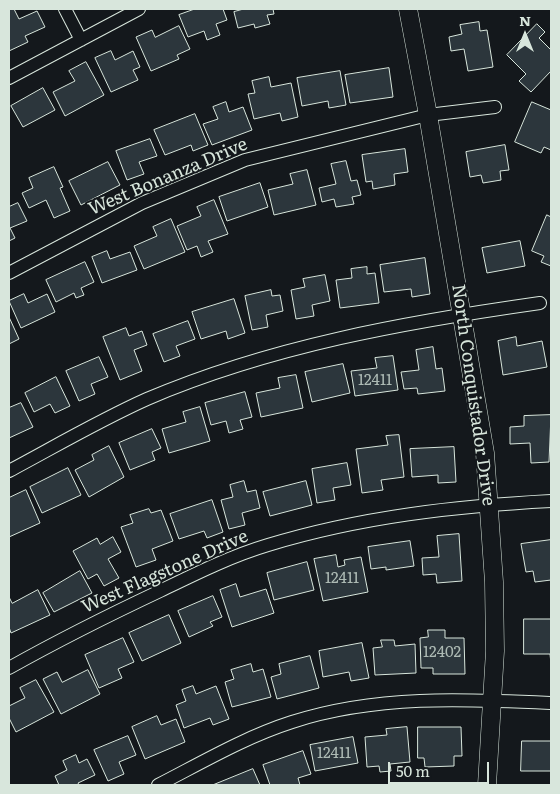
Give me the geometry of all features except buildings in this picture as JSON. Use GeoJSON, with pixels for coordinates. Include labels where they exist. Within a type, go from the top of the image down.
{"type":"FeatureCollection","features":[{"type":"Feature","properties":{"kind":"street"},"geometry":{"type":"LineString","coordinates":[[65,9],[81,40]]}},
{"type":"Feature","properties":{"kind":"street"},"geometry":{"type":"LineString","coordinates":[[9,78],[139,9]]}},
{"type":"Feature","properties":{"kind":"street","name":"North Conquistador Drive"},"geometry":{"type":"LineString","coordinates":[[408,9],[428,115],[485,453],[494,582],[493,700],[487,785]]}},
{"type":"Feature","properties":{"kind":"street","name":"West Bonanza Drive"},"geometry":{"type":"LineString","coordinates":[[9,273],[142,204],[245,160],[428,115],[496,107]]}},
{"type":"Feature","properties":{"kind":"street"},"geometry":{"type":"LineString","coordinates":[[9,471],[146,400],[245,363],[321,342],[462,314],[540,303]]}},
{"type":"Feature","properties":{"kind":"street","name":"West Flagstone Drive"},"geometry":{"type":"LineString","coordinates":[[9,668],[70,634],[178,582],[267,545],[358,521],[489,504],[551,501]]}},
{"type":"Feature","properties":{"kind":"street"},"geometry":{"type":"LineString","coordinates":[[158,785],[225,750],[292,722],[361,706],[429,700],[493,700],[550,703]]}}]}
